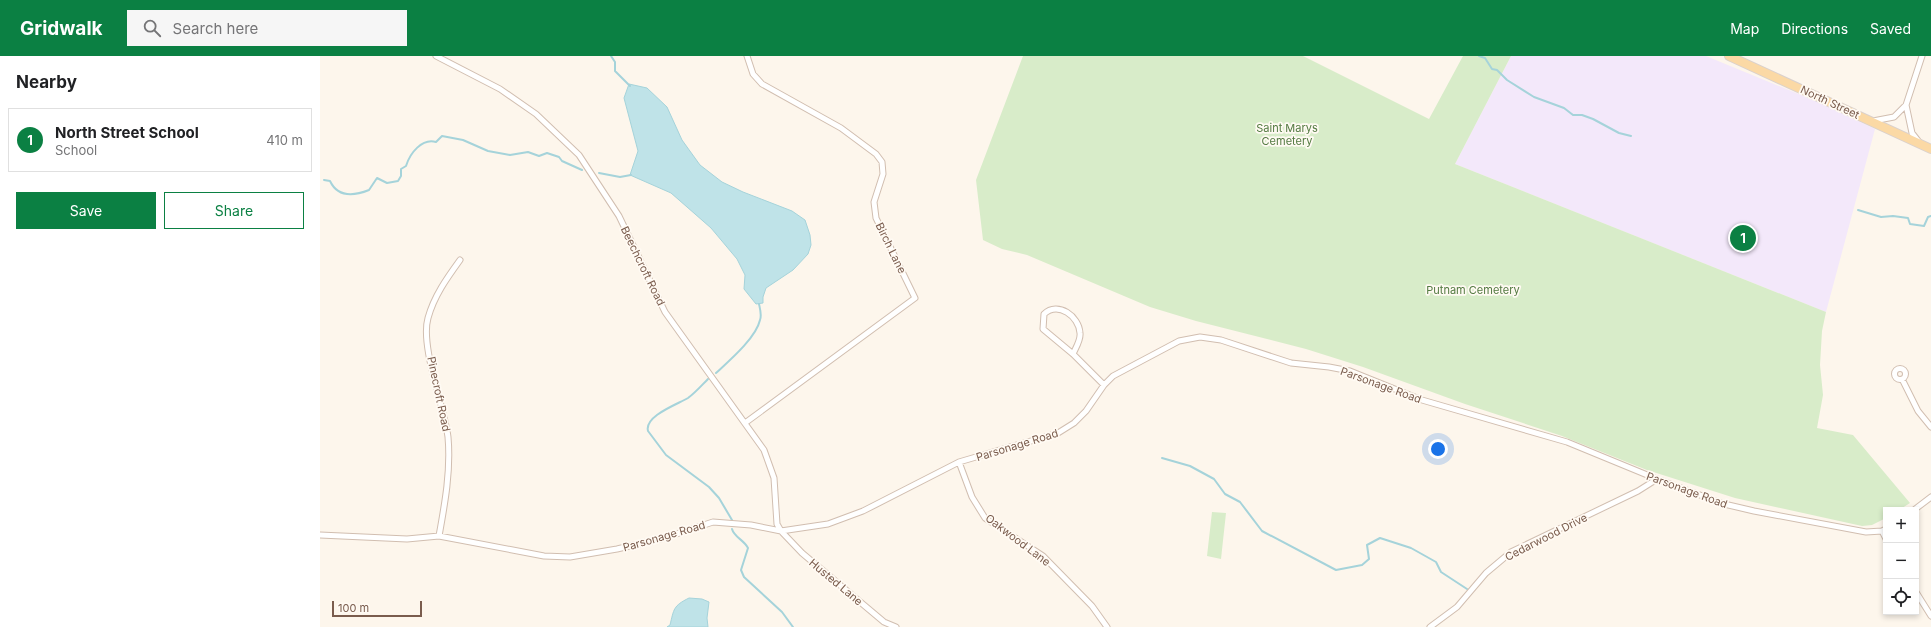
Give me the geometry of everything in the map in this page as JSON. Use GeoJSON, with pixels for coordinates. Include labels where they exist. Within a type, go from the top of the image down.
{"type":"FeatureCollection","features":[{"type":"Feature","properties":{"kind":"main road","name":"North Street"},"geometry":{"type":"LineString","coordinates":[[1730,56],[1931,149]]}},
{"type":"Feature","properties":{"kind":"street","name":"Beechcroft Road"},"geometry":{"type":"LineString","coordinates":[[436,56],[500,89],[536,114],[579,155],[619,216],[665,312],[764,450],[774,478],[777,524],[780,531]]}},
{"type":"Feature","properties":{"kind":"street","name":"Birch Lane"},"geometry":{"type":"LineString","coordinates":[[745,423],[915,298],[876,218],[874,202],[883,174],[882,162],[876,154],[841,128],[762,84],[753,74],[747,56]]}},
{"type":"Feature","properties":{"kind":"street"},"geometry":{"type":"LineString","coordinates":[[1873,122],[1894,117],[1906,105],[1922,56]]}},
{"type":"Feature","properties":{"kind":"street"},"geometry":{"type":"LineString","coordinates":[[1906,105],[1912,132],[1919,143]]}},
{"type":"Feature","properties":{"kind":"street","name":"Pinecroft Road"},"geometry":{"type":"LineString","coordinates":[[439,536],[448,484],[448,437],[427,341],[427,320],[437,293],[460,260]]}},
{"type":"Feature","properties":{"kind":"street"},"geometry":{"type":"LineString","coordinates":[[1073,354],[1079,343],[1080,332],[1075,322],[1066,312],[1057,308],[1049,310],[1044,314],[1044,329],[1073,354],[1104,385]]}},
{"type":"Feature","properties":{"kind":"street","name":"Parsonage Road"},"geometry":{"type":"LineString","coordinates":[[320,535],[407,538],[439,536],[544,556],[570,557],[617,549],[664,538],[713,522],[751,525],[780,531],[828,524],[863,511],[959,462],[1058,433],[1074,423],[1086,411],[1104,385],[1113,376],[1179,341],[1190,338],[1211,338],[1291,363],[1350,371],[1422,400],[1567,442],[1656,479],[1724,504],[1866,532],[1883,530]]}},
{"type":"Feature","properties":{"kind":"street"},"geometry":{"type":"LineString","coordinates":[[1902,379],[1918,411],[1931,426]]}},
{"type":"Feature","properties":{"kind":"street","name":"Oakwood Lane"},"geometry":{"type":"LineString","coordinates":[[959,462],[972,497],[985,518],[1043,556],[1092,606],[1108,627]]}},
{"type":"Feature","properties":{"kind":"street","name":"Cedarwood Drive"},"geometry":{"type":"LineString","coordinates":[[1430,627],[1457,607],[1491,568],[1511,552],[1638,491],[1656,479]]}},
{"type":"Feature","properties":{"kind":"street"},"geometry":{"type":"LineString","coordinates":[[1918,507],[1931,497]]}},
{"type":"Feature","properties":{"kind":"street","name":"Husted Lane"},"geometry":{"type":"LineString","coordinates":[[780,531],[802,553],[884,622],[896,627]]}},
{"type":"Feature","properties":{"kind":"street"},"geometry":{"type":"LineString","coordinates":[[1919,597],[1931,616]]}},
{"type":"Feature","properties":{"kind":"shaded area"},"geometry":{"type":"Polygon","coordinates":[[[1511,56],[1706,56],[1818,102],[1875,129],[1826,312],[1455,164],[1511,56]]]}},
{"type":"Feature","properties":{"kind":"green space","name":"Putnam Cemetery"},"geometry":{"type":"Polygon","coordinates":[[[1023,56],[1303,56],[1429,119],[1463,56],[1511,56],[1455,164],[1826,312],[1822,331],[1820,365],[1823,395],[1817,428],[1853,435],[1910,503],[1904,507],[1883,507],[1883,520],[1872,525],[1862,526],[1735,498],[1647,470],[1562,436],[1465,404],[1363,367],[1306,349],[1196,321],[1150,307],[1027,255],[1002,249],[983,240],[976,180],[1023,56]]]}},
{"type":"Feature","properties":{"kind":"green space"},"geometry":{"type":"Polygon","coordinates":[[[1212,512],[1226,513],[1221,559],[1207,556],[1212,512]]]}},
{"type":"Feature","properties":{"kind":"water"},"geometry":{"type":"Polygon","coordinates":[[[629,84],[647,88],[667,107],[682,140],[700,165],[722,182],[743,192],[792,211],[805,220],[810,235],[811,245],[808,254],[793,270],[766,288],[763,303],[756,304],[744,289],[745,275],[737,259],[711,228],[671,193],[630,175],[638,151],[624,98],[629,84]]]}},
{"type":"Feature","properties":{"kind":"water"},"geometry":{"type":"Polygon","coordinates":[[[689,598],[702,599],[709,602],[707,618],[708,627],[667,627],[670,625],[675,608],[689,598]]]}},
{"type":"Feature","properties":{"kind":"waterway"},"geometry":{"type":"LineString","coordinates":[[611,56],[615,62],[615,71],[630,86]]}},
{"type":"Feature","properties":{"kind":"waterway"},"geometry":{"type":"LineString","coordinates":[[1479,56],[1485,58],[1492,69],[1497,70],[1507,80],[1534,97],[1564,108],[1573,115],[1582,115],[1593,119],[1619,133],[1631,136]]}},
{"type":"Feature","properties":{"kind":"waterway"},"geometry":{"type":"LineString","coordinates":[[324,180],[330,181],[333,187],[342,193],[347,194],[358,194],[369,190],[377,178],[387,183],[398,181],[401,176],[401,169],[406,166],[410,156],[417,148],[426,142],[436,142],[442,136],[463,140],[488,151],[510,155],[528,152],[539,156],[547,153],[559,157],[562,161],[582,170]]}},
{"type":"Feature","properties":{"kind":"waterway"},"geometry":{"type":"LineString","coordinates":[[599,173],[620,177],[631,175]]}},
{"type":"Feature","properties":{"kind":"waterway"},"geometry":{"type":"LineString","coordinates":[[1858,210],[1881,217],[1893,216],[1908,218],[1910,224],[1924,226],[1928,217],[1931,216]]}},
{"type":"Feature","properties":{"kind":"waterway"},"geometry":{"type":"LineString","coordinates":[[716,373],[748,342],[753,334],[761,318],[759,304]]}},
{"type":"Feature","properties":{"kind":"waterway"},"geometry":{"type":"LineString","coordinates":[[708,379],[688,398],[663,411],[651,420],[648,426],[648,431],[666,455],[709,487],[719,498],[732,520]]}},
{"type":"Feature","properties":{"kind":"waterway"},"geometry":{"type":"LineString","coordinates":[[1162,458],[1190,466],[1214,479],[1225,494],[1240,502],[1262,531],[1336,570],[1362,565],[1369,559],[1367,545],[1380,538],[1411,548],[1436,562],[1441,572],[1467,589]]}},
{"type":"Feature","properties":{"kind":"waterway"},"geometry":{"type":"LineString","coordinates":[[732,529],[748,548],[741,570],[744,577],[782,612],[793,627]]}},
{"type":"Feature","properties":{"kind":"place","name":"North Street School"},"geometry":{"type":"Point","coordinates":[1743,238]}},
{"type":"Feature","properties":{"kind":"park label","name":"Saint Marys Cemetery"},"geometry":{"type":"Point","coordinates":[1287,134]}}]}
